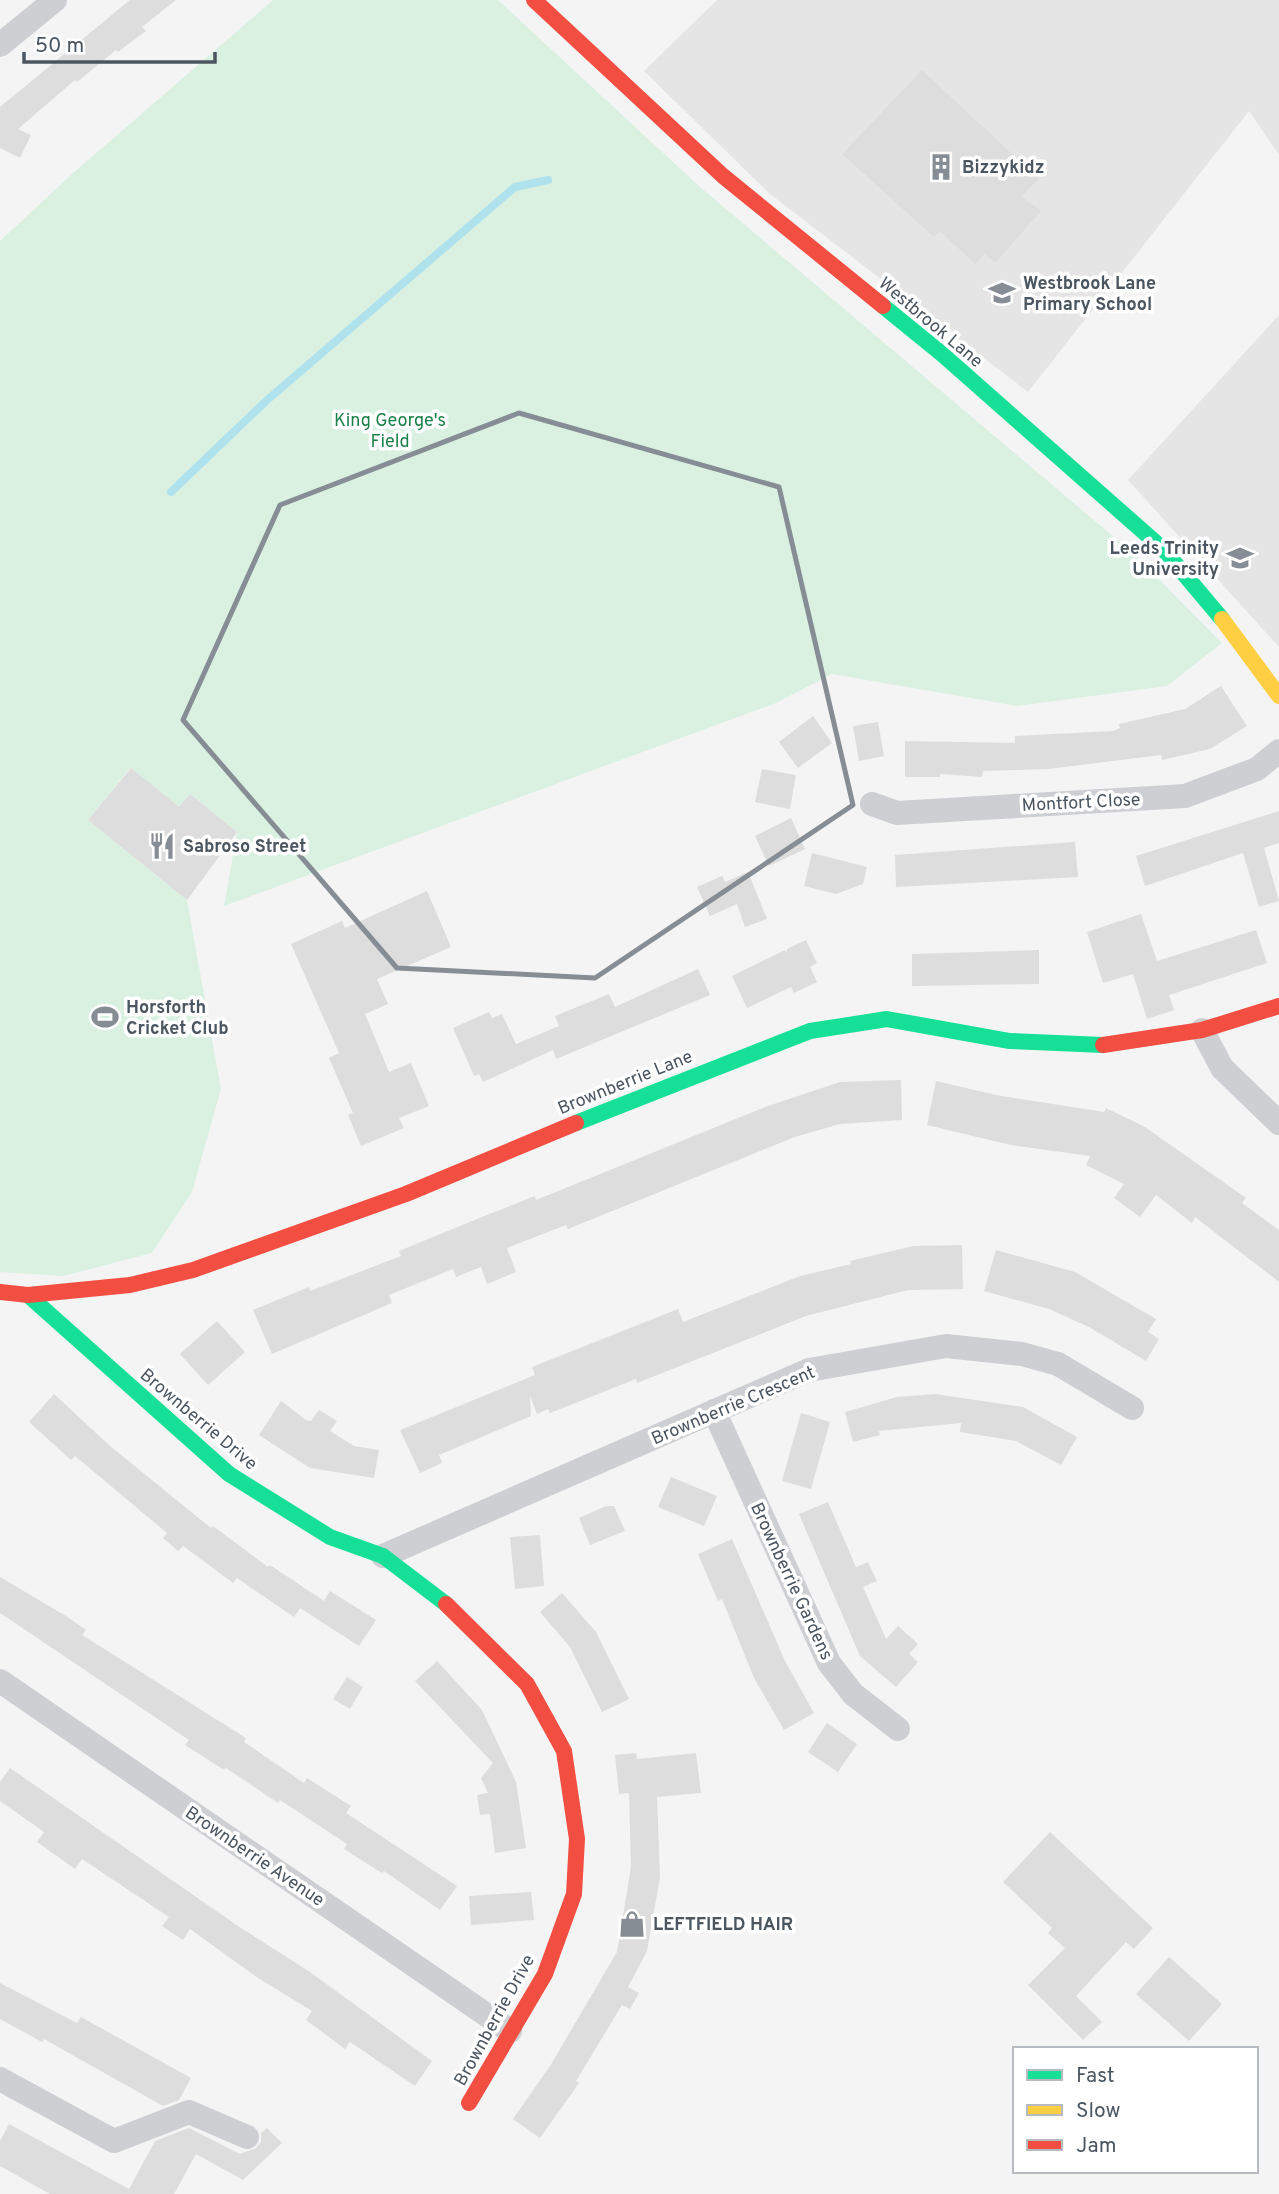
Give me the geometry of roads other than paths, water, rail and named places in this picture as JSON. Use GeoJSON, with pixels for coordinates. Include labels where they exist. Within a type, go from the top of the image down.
{"type":"FeatureCollection","features":[{"type":"Feature","properties":{"kind":"street"},"geometry":{"type":"LineString","coordinates":[[0,46],[55,0]]}},
{"type":"Feature","properties":{"kind":"street","name":"Westbrook Lane"},"geometry":{"type":"LineString","coordinates":[[534,0],[723,176],[942,354],[1163,549],[1236,636],[1279,696]]}},
{"type":"Feature","properties":{"kind":"street","name":"Montfort Close"},"geometry":{"type":"LineString","coordinates":[[872,804],[898,813],[1185,796],[1257,769],[1279,751]]}},
{"type":"Feature","properties":{"kind":"street","name":"Brownberrie Lane"},"geometry":{"type":"LineString","coordinates":[[0,1292],[28,1295],[130,1285],[193,1270],[296,1235],[810,1031],[887,1020],[1010,1041],[1115,1045],[1202,1030],[1279,1006]]}},
{"type":"Feature","properties":{"kind":"street"},"geometry":{"type":"LineString","coordinates":[[1202,1030],[1223,1068],[1279,1123]]}},
{"type":"Feature","properties":{"kind":"street","name":"Brownberrie Drive"},"geometry":{"type":"LineString","coordinates":[[28,1295],[229,1474],[330,1538],[383,1556],[456,1612],[527,1684],[564,1751],[577,1839],[574,1894],[545,1974],[469,2103]]}},
{"type":"Feature","properties":{"kind":"street","name":"Brownberrie Crescent"},"geometry":{"type":"LineString","coordinates":[[383,1556],[809,1370],[946,1346],[1022,1354],[1058,1364],[1132,1408]]}},
{"type":"Feature","properties":{"kind":"street","name":"Brownberrie Gardens"},"geometry":{"type":"LineString","coordinates":[[713,1411],[829,1663],[853,1694],[898,1729]]}},
{"type":"Feature","properties":{"kind":"street","name":"Brownberrie Avenue"},"geometry":{"type":"LineString","coordinates":[[0,1681],[510,2031]]}},
{"type":"Feature","properties":{"kind":"street"},"geometry":{"type":"LineString","coordinates":[[0,2079],[114,2141],[189,2112],[247,2137]]}},
{"type":"Feature","properties":{"kind":"waterway"},"geometry":{"type":"LineString","coordinates":[[171,492],[266,401],[515,187],[548,180]]}},
{"type":"Feature","properties":{"kind":"place","name":"Bizzykidz"},"geometry":{"type":"Point","coordinates":[941,167]}},
{"type":"Feature","properties":{"kind":"place","name":"Westbrook Lane Primary School"},"geometry":{"type":"Point","coordinates":[1002,293]}},
{"type":"Feature","properties":{"kind":"place","name":"Leeds Trinity University"},"geometry":{"type":"Point","coordinates":[1240,558]}},
{"type":"Feature","properties":{"kind":"place","name":"Sabroso Street"},"geometry":{"type":"Point","coordinates":[162,846]}},
{"type":"Feature","properties":{"kind":"place","name":"Horsforth Cricket Club"},"geometry":{"type":"Point","coordinates":[105,1017]}},
{"type":"Feature","properties":{"kind":"place","name":"LEFTFIELD HAIR"},"geometry":{"type":"Point","coordinates":[632,1924]}},
{"type":"Feature","properties":{"kind":"park label","name":"King George's Field"},"geometry":{"type":"Point","coordinates":[390,430]}}]}
